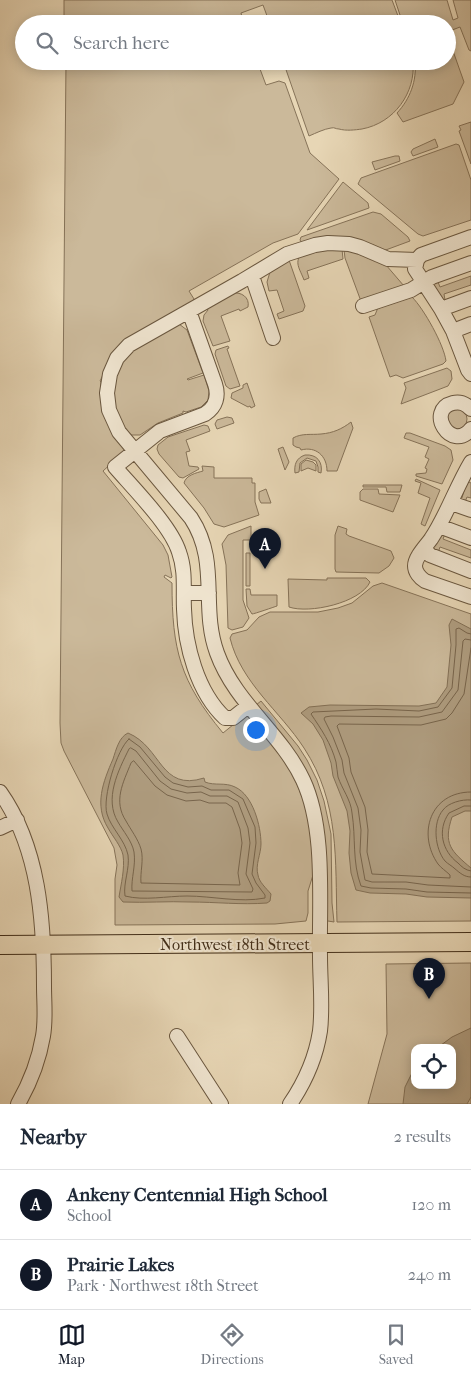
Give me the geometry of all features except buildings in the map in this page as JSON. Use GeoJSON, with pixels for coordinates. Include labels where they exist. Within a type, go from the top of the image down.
{"type":"FeatureCollection","features":[{"type":"Feature","properties":{"kind":"main road","name":"Northwest 18th Street"},"geometry":{"type":"LineString","coordinates":[[0,945],[471,942]]}},
{"type":"Feature","properties":{"kind":"street"},"geometry":{"type":"LineString","coordinates":[[471,237],[421,256],[417,260],[415,269],[441,309],[468,359],[471,374]]}},
{"type":"Feature","properties":{"kind":"street"},"geometry":{"type":"LineString","coordinates":[[290,1104],[304,1082],[310,1068],[320,1030],[318,838],[314,812],[304,780],[227,676],[215,648],[210,629],[208,565],[195,525],[119,432],[109,410],[107,393],[110,374],[117,358],[129,345],[289,253],[328,243],[360,247],[388,259],[417,260]]}},
{"type":"Feature","properties":{"kind":"street"},"geometry":{"type":"LineString","coordinates":[[363,306],[411,290],[423,282],[471,264]]}},
{"type":"Feature","properties":{"kind":"street"},"geometry":{"type":"LineString","coordinates":[[252,276],[273,338]]}},
{"type":"Feature","properties":{"kind":"street"},"geometry":{"type":"LineString","coordinates":[[441,309],[471,298]]}},
{"type":"Feature","properties":{"kind":"street"},"geometry":{"type":"LineString","coordinates":[[189,311],[215,384],[216,402],[211,410],[205,414],[160,431],[116,467],[174,540],[182,566],[184,626],[187,641],[197,674],[207,694],[227,719],[233,718],[248,706]]}},
{"type":"Feature","properties":{"kind":"street"},"geometry":{"type":"LineString","coordinates":[[453,331],[471,324]]}},
{"type":"Feature","properties":{"kind":"street"},"geometry":{"type":"LineString","coordinates":[[471,409],[465,404],[454,403],[444,409],[441,419],[444,429],[453,435],[464,435],[471,429]]}},
{"type":"Feature","properties":{"kind":"street"},"geometry":{"type":"LineString","coordinates":[[469,471],[415,566],[420,578],[471,598]]}},
{"type":"Feature","properties":{"kind":"street"},"geometry":{"type":"LineString","coordinates":[[452,503],[471,510]]}},
{"type":"Feature","properties":{"kind":"street"},"geometry":{"type":"LineString","coordinates":[[439,526],[471,538]]}},
{"type":"Feature","properties":{"kind":"street"},"geometry":{"type":"LineString","coordinates":[[424,549],[430,555],[471,571]]}},
{"type":"Feature","properties":{"kind":"street"},"geometry":{"type":"LineString","coordinates":[[184,593],[209,593]]}},
{"type":"Feature","properties":{"kind":"street"},"geometry":{"type":"LineString","coordinates":[[0,792],[17,820],[29,852],[42,920],[45,1009],[43,1036],[34,1071],[18,1104]]}},
{"type":"Feature","properties":{"kind":"street"},"geometry":{"type":"LineString","coordinates":[[0,828],[17,820]]}},
{"type":"Feature","properties":{"kind":"street"},"geometry":{"type":"LineString","coordinates":[[178,1036],[221,1104]]}},
{"type":"Feature","properties":{"kind":"shaded area"},"geometry":{"type":"Polygon","coordinates":[[[64,0],[392,0],[398,15],[267,15],[263,5],[241,13],[242,15],[64,15],[64,0]]]}},
{"type":"Feature","properties":{"kind":"shaded area"},"geometry":{"type":"Polygon","coordinates":[[[395,0],[447,0],[452,15],[400,15],[395,0]]]}},
{"type":"Feature","properties":{"kind":"shaded area"},"geometry":{"type":"Polygon","coordinates":[[[453,0],[471,0],[471,51],[460,27],[456,29],[456,19],[458,18],[453,0]]]}},
{"type":"Feature","properties":{"kind":"shaded area"},"geometry":{"type":"Polygon","coordinates":[[[456,59],[464,82],[453,104],[403,122],[397,113],[406,102],[415,76],[415,70],[456,70],[456,59]]]}},
{"type":"Feature","properties":{"kind":"shaded area"},"geometry":{"type":"Polygon","coordinates":[[[66,70],[260,70],[266,85],[279,81],[285,83],[310,153],[339,179],[298,234],[273,243],[189,291],[194,299],[193,302],[104,373],[100,381],[100,395],[104,414],[109,426],[125,451],[103,471],[163,545],[168,555],[172,577],[165,575],[164,577],[172,583],[172,607],[177,646],[181,664],[197,697],[223,733],[244,716],[250,717],[287,764],[302,797],[304,797],[313,839],[313,875],[308,891],[306,921],[275,924],[115,925],[115,879],[117,865],[114,848],[64,751],[61,743],[66,70]]]}},
{"type":"Feature","properties":{"kind":"shaded area"},"geometry":{"type":"Polygon","coordinates":[[[286,70],[413,70],[407,95],[401,105],[384,120],[374,126],[362,129],[342,130],[332,128],[309,136],[286,70]]]}},
{"type":"Feature","properties":{"kind":"shaded area"},"geometry":{"type":"Polygon","coordinates":[[[471,122],[471,164],[459,131],[461,130],[459,126],[471,122]]]}},
{"type":"Feature","properties":{"kind":"shaded area"},"geometry":{"type":"Polygon","coordinates":[[[435,139],[438,147],[413,156],[411,152],[413,149],[435,139]]]}},
{"type":"Feature","properties":{"kind":"shaded area"},"geometry":{"type":"Polygon","coordinates":[[[456,144],[459,145],[471,180],[471,220],[423,236],[418,234],[358,184],[361,178],[456,144]]]}},
{"type":"Feature","properties":{"kind":"shaded area"},"geometry":{"type":"Polygon","coordinates":[[[399,156],[400,161],[375,170],[372,162],[399,156]]]}},
{"type":"Feature","properties":{"kind":"shaded area"},"geometry":{"type":"Polygon","coordinates":[[[343,182],[368,203],[369,208],[307,230],[343,182]]]}},
{"type":"Feature","properties":{"kind":"shaded area"},"geometry":{"type":"Polygon","coordinates":[[[373,212],[381,214],[408,237],[410,241],[383,251],[302,243],[300,240],[301,237],[373,212]]]}},
{"type":"Feature","properties":{"kind":"shaded area"},"geometry":{"type":"Polygon","coordinates":[[[342,249],[343,259],[307,271],[309,278],[304,280],[298,262],[303,252],[342,249]]]}},
{"type":"Feature","properties":{"kind":"shaded area"},"geometry":{"type":"Polygon","coordinates":[[[344,250],[363,253],[386,265],[404,286],[362,304],[345,258],[344,250]]]}},
{"type":"Feature","properties":{"kind":"shaded area"},"geometry":{"type":"Polygon","coordinates":[[[289,260],[305,306],[303,311],[279,319],[277,314],[284,311],[277,290],[269,291],[267,282],[270,272],[289,260]]]}},
{"type":"Feature","properties":{"kind":"shaded area"},"geometry":{"type":"Polygon","coordinates":[[[471,276],[471,285],[444,294],[444,302],[431,284],[438,282],[440,287],[471,276]]]}},
{"type":"Feature","properties":{"kind":"shaded area"},"geometry":{"type":"Polygon","coordinates":[[[233,293],[239,293],[244,296],[248,300],[248,307],[221,316],[230,341],[213,346],[203,321],[204,315],[208,310],[206,307],[233,293]]]}},
{"type":"Feature","properties":{"kind":"shaded area"},"geometry":{"type":"Polygon","coordinates":[[[412,297],[433,328],[442,346],[446,361],[443,364],[403,378],[396,375],[390,377],[369,317],[375,315],[379,305],[412,297]]]}},
{"type":"Feature","properties":{"kind":"shaded area"},"geometry":{"type":"Polygon","coordinates":[[[179,324],[187,330],[203,373],[187,379],[204,375],[209,391],[208,400],[201,407],[186,412],[183,411],[183,413],[158,423],[140,435],[129,435],[124,430],[112,405],[116,371],[129,353],[179,324]]]}},
{"type":"Feature","properties":{"kind":"shaded area"},"geometry":{"type":"Polygon","coordinates":[[[228,346],[229,348],[227,349],[240,386],[230,389],[226,386],[215,354],[216,350],[228,346]]]}},
{"type":"Feature","properties":{"kind":"shaded area"},"geometry":{"type":"Polygon","coordinates":[[[447,368],[451,371],[452,379],[448,386],[401,404],[406,388],[404,383],[447,368]]]}},
{"type":"Feature","properties":{"kind":"shaded area"},"geometry":{"type":"Polygon","coordinates":[[[247,383],[255,406],[251,408],[231,398],[232,393],[243,388],[243,385],[247,383]]]}},
{"type":"Feature","properties":{"kind":"shaded area"},"geometry":{"type":"Polygon","coordinates":[[[457,409],[464,412],[467,419],[464,426],[457,429],[450,426],[447,419],[450,412],[457,409]]]}},
{"type":"Feature","properties":{"kind":"shaded area"},"geometry":{"type":"Polygon","coordinates":[[[227,417],[232,418],[234,423],[217,429],[215,424],[217,420],[227,417]]]}},
{"type":"Feature","properties":{"kind":"shaded area"},"geometry":{"type":"Polygon","coordinates":[[[351,422],[353,428],[337,471],[327,471],[325,461],[320,453],[311,449],[301,450],[293,445],[293,438],[296,436],[329,433],[341,429],[351,422]]]}},
{"type":"Feature","properties":{"kind":"shaded area"},"geometry":{"type":"Polygon","coordinates":[[[204,425],[208,426],[210,431],[186,440],[190,451],[186,452],[189,466],[198,467],[199,469],[183,478],[179,477],[159,454],[158,445],[168,437],[204,425]]]}},
{"type":"Feature","properties":{"kind":"shaded area"},"geometry":{"type":"Polygon","coordinates":[[[406,433],[445,446],[451,450],[453,460],[442,484],[416,476],[416,474],[426,473],[427,469],[425,468],[429,459],[425,457],[429,447],[404,438],[406,433]]]}},
{"type":"Feature","properties":{"kind":"shaded area"},"geometry":{"type":"Polygon","coordinates":[[[283,447],[289,462],[285,470],[278,449],[283,447]]]}},
{"type":"Feature","properties":{"kind":"shaded area"},"geometry":{"type":"Polygon","coordinates":[[[305,455],[316,457],[321,465],[321,473],[318,472],[316,461],[307,458],[300,463],[299,472],[295,473],[296,462],[305,455]]]}},
{"type":"Feature","properties":{"kind":"shaded area"},"geometry":{"type":"Polygon","coordinates":[[[306,460],[316,465],[316,471],[308,468],[301,471],[301,464],[306,460]]]}},
{"type":"Feature","properties":{"kind":"shaded area"},"geometry":{"type":"Polygon","coordinates":[[[202,466],[214,467],[214,478],[252,478],[252,483],[255,483],[255,502],[259,515],[224,527],[214,524],[184,483],[189,476],[203,471],[202,466]]]}},
{"type":"Feature","properties":{"kind":"shaded area"},"geometry":{"type":"Polygon","coordinates":[[[416,479],[440,490],[425,526],[421,524],[430,498],[418,493],[421,483],[415,481],[416,479]]]}},
{"type":"Feature","properties":{"kind":"shaded area"},"geometry":{"type":"Polygon","coordinates":[[[471,483],[471,498],[467,497],[465,502],[461,501],[466,484],[471,483]]]}},
{"type":"Feature","properties":{"kind":"shaded area"},"geometry":{"type":"Polygon","coordinates":[[[363,485],[402,485],[400,492],[387,492],[386,487],[363,487],[363,485]]]}},
{"type":"Feature","properties":{"kind":"shaded area"},"geometry":{"type":"Polygon","coordinates":[[[266,489],[271,503],[261,503],[259,492],[266,489]]]}},
{"type":"Feature","properties":{"kind":"shaded area"},"geometry":{"type":"Polygon","coordinates":[[[363,489],[378,489],[379,494],[400,495],[393,512],[360,500],[360,492],[363,489]]]}},
{"type":"Feature","properties":{"kind":"shaded area"},"geometry":{"type":"Polygon","coordinates":[[[251,526],[251,540],[243,540],[243,600],[249,618],[243,627],[232,630],[228,628],[226,565],[222,544],[228,535],[251,526]]]}},
{"type":"Feature","properties":{"kind":"shaded area"},"geometry":{"type":"Polygon","coordinates":[[[338,526],[347,529],[346,534],[349,536],[391,551],[394,558],[389,566],[379,573],[336,572],[335,535],[338,526]]]}},
{"type":"Feature","properties":{"kind":"shaded area"},"geometry":{"type":"Polygon","coordinates":[[[441,534],[445,534],[443,539],[471,550],[471,558],[440,547],[438,553],[432,550],[441,534]]]}},
{"type":"Feature","properties":{"kind":"shaded area"},"geometry":{"type":"Polygon","coordinates":[[[246,553],[250,553],[250,586],[246,586],[246,553]]]}},
{"type":"Feature","properties":{"kind":"shaded area"},"geometry":{"type":"Polygon","coordinates":[[[327,578],[366,578],[370,582],[356,596],[333,605],[309,609],[289,607],[288,579],[327,580],[327,578]]]}},
{"type":"Feature","properties":{"kind":"shaded area"},"geometry":{"type":"Polygon","coordinates":[[[382,583],[471,614],[471,921],[337,922],[333,832],[324,790],[316,769],[304,748],[243,669],[235,654],[230,638],[232,634],[247,630],[259,617],[270,612],[318,612],[338,608],[352,603],[373,586],[382,583]]]}},
{"type":"Feature","properties":{"kind":"shaded area"},"geometry":{"type":"Polygon","coordinates":[[[246,589],[250,589],[251,595],[277,595],[277,606],[252,614],[247,606],[246,589]]]}},
{"type":"Feature","properties":{"kind":"shaded area"},"geometry":{"type":"Polygon","coordinates":[[[261,701],[298,746],[307,760],[317,780],[324,801],[331,834],[334,922],[326,919],[323,831],[256,705],[261,701]]]}},
{"type":"Feature","properties":{"kind":"shaded area"},"geometry":{"type":"Polygon","coordinates":[[[471,963],[471,1104],[368,1104],[387,1034],[386,964],[471,963]]]}},
{"type":"Feature","properties":{"kind":"water"},"geometry":{"type":"Polygon","coordinates":[[[452,619],[471,629],[471,811],[465,811],[452,817],[448,834],[454,852],[471,868],[471,898],[427,897],[406,894],[370,893],[356,890],[351,873],[349,853],[350,831],[347,811],[333,776],[331,763],[323,740],[313,724],[301,713],[309,707],[330,705],[419,706],[436,703],[447,687],[451,645],[449,625],[452,619]]]}},
{"type":"Feature","properties":{"kind":"water"},"geometry":{"type":"Polygon","coordinates":[[[128,733],[148,748],[162,766],[178,779],[189,781],[204,778],[205,782],[235,787],[247,797],[258,820],[261,844],[257,867],[258,875],[261,883],[271,894],[270,901],[267,903],[248,904],[123,902],[119,897],[123,871],[123,855],[104,819],[101,811],[101,802],[106,776],[122,737],[128,733]]]}},
{"type":"Feature","properties":{"kind":"water"},"geometry":{"type":"Polygon","coordinates":[[[471,1028],[471,1097],[467,1104],[403,1104],[405,1087],[411,1075],[411,1089],[456,1089],[456,1044],[442,1044],[471,1028]]]}},
{"type":"Feature","properties":{"kind":"place","name":"Ankeny Centennial High School"},"geometry":{"type":"Point","coordinates":[265,569]}},
{"type":"Feature","properties":{"kind":"place","name":"Prairie Lakes"},"geometry":{"type":"Point","coordinates":[429,999]}}]}
